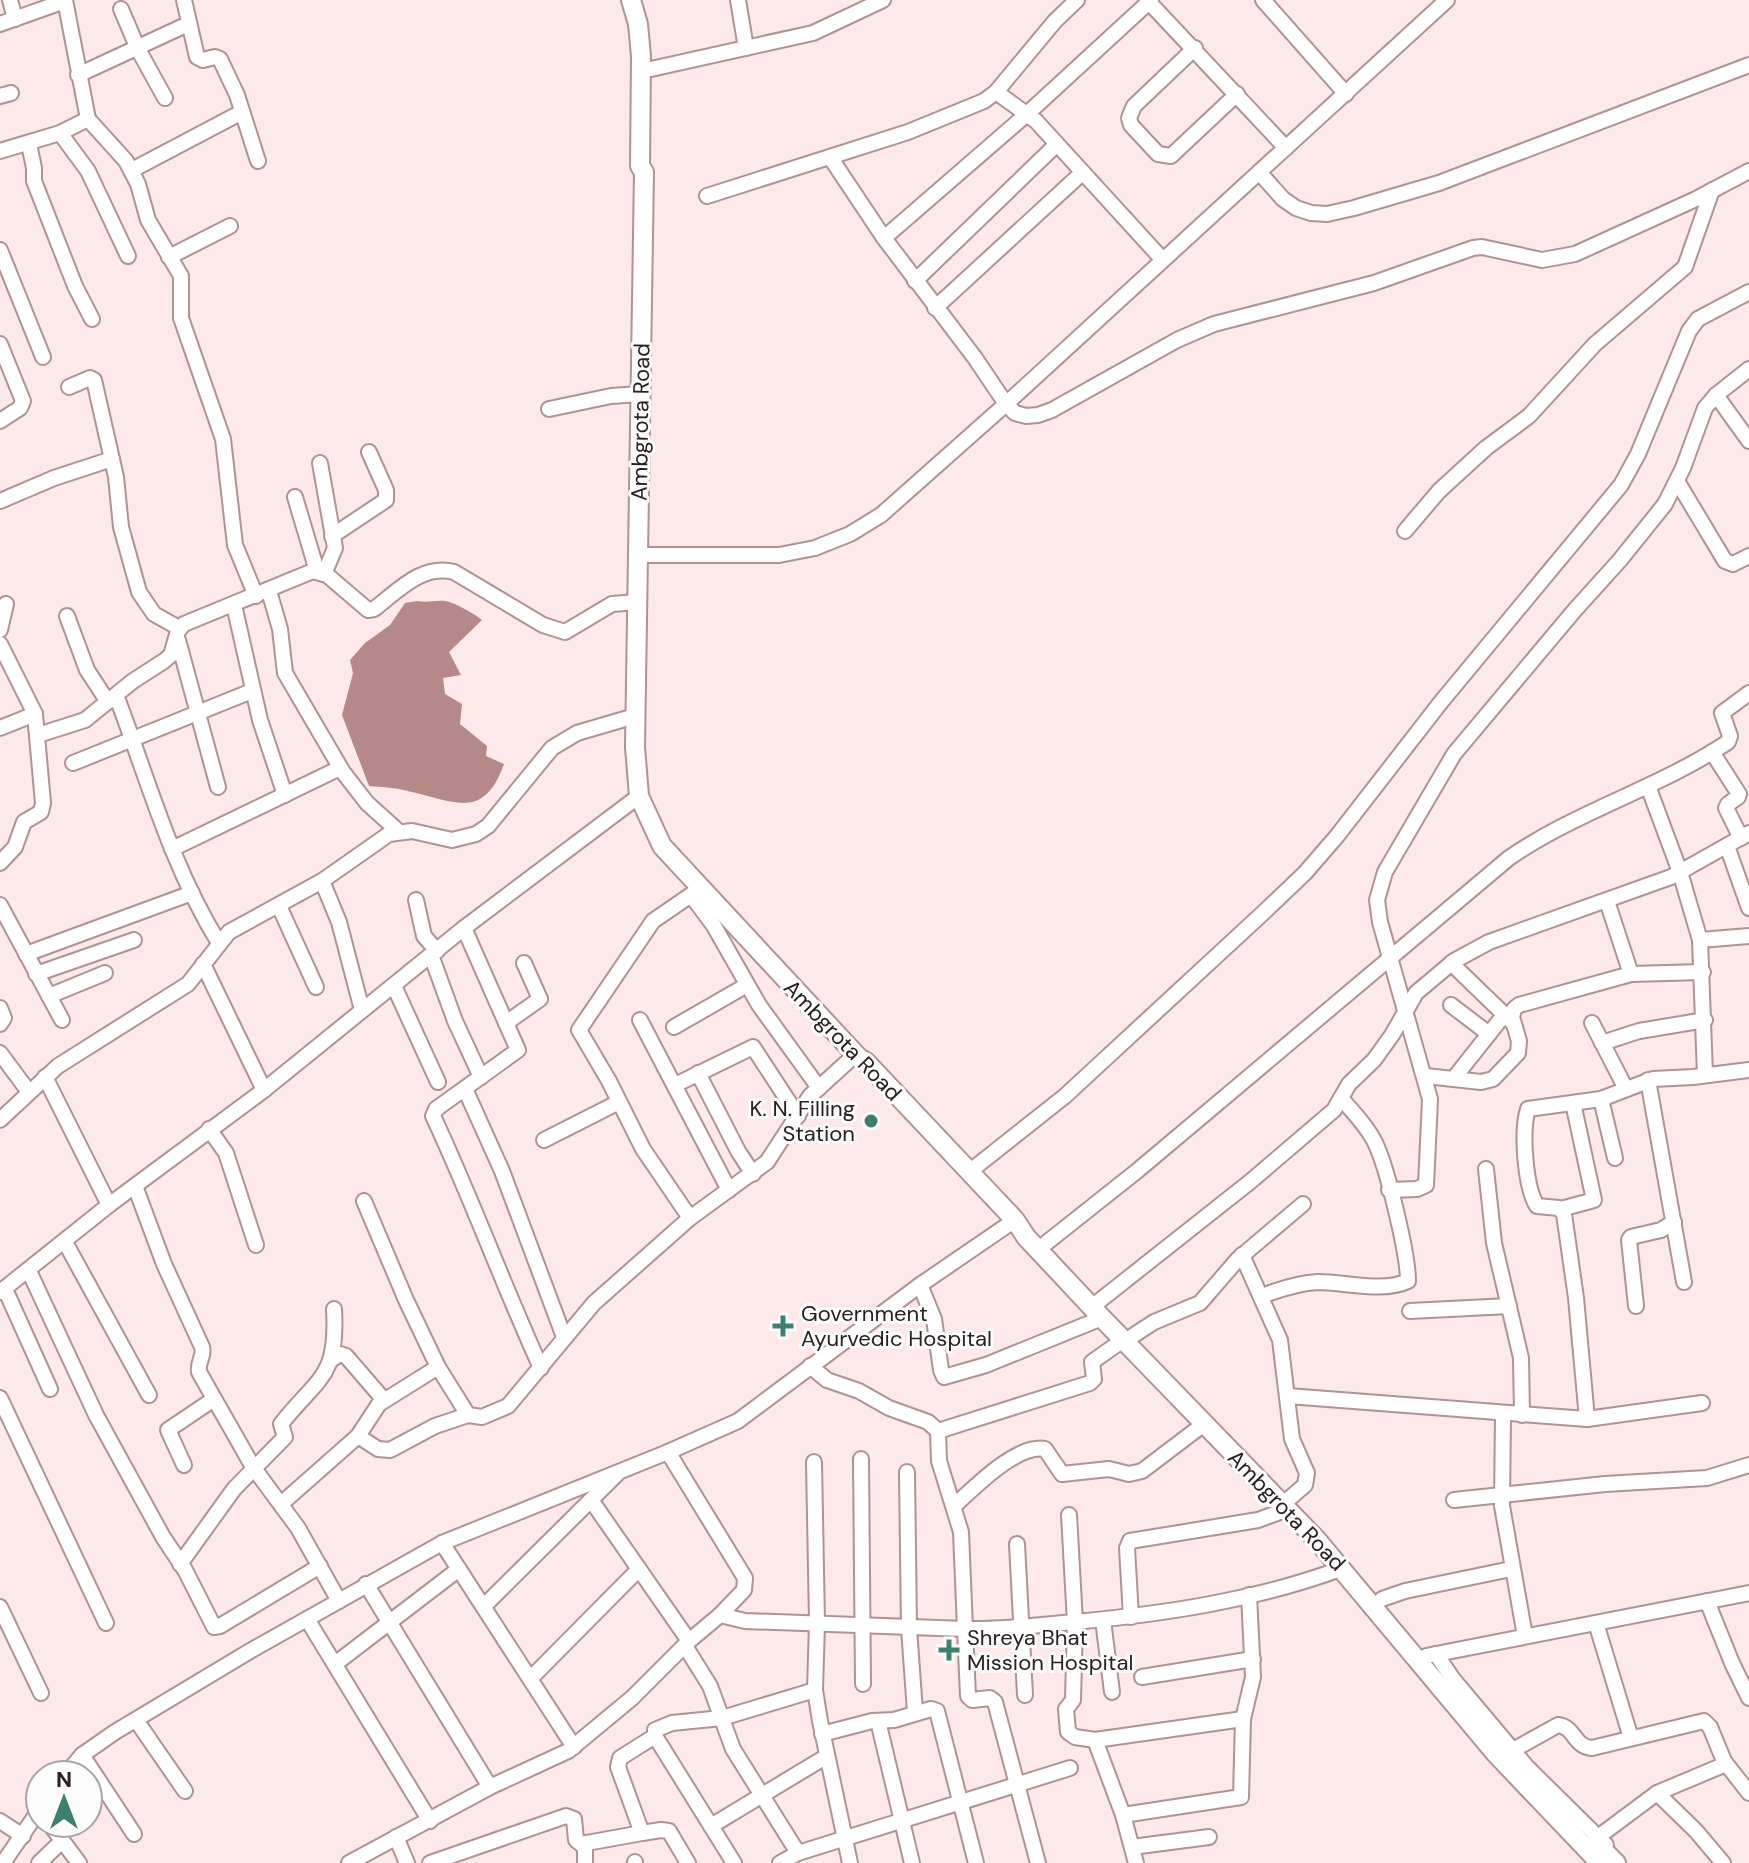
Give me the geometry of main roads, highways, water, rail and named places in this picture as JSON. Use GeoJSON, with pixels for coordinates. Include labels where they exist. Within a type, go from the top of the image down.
{"type":"FeatureCollection","features":[{"type":"Feature","properties":{"kind":"main road","name":"Ambgrota Road"},"geometry":{"type":"LineString","coordinates":[[631,0],[640,40],[640,166],[644,172],[635,716],[639,796],[662,846],[696,892],[859,1056],[1018,1224],[1026,1237],[1127,1338],[1204,1424],[1289,1504],[1496,1754],[1600,1863]]}},
{"type":"Feature","properties":{"kind":"main road"},"geometry":{"type":"LineString","coordinates":[[640,0],[649,33],[651,69],[649,166],[644,172]]}},
{"type":"Feature","properties":{"kind":"main road"},"geometry":{"type":"LineString","coordinates":[[661,840],[705,879],[848,1036],[863,1054],[859,1056]]}},
{"type":"Feature","properties":{"kind":"main road"},"geometry":{"type":"LineString","coordinates":[[1018,1224],[1030,1229],[1045,1244],[1100,1310]]}},
{"type":"Feature","properties":{"kind":"main road"},"geometry":{"type":"LineString","coordinates":[[1127,1338],[1382,1599],[1529,1776],[1616,1863]]}},
{"type":"Feature","properties":{"kind":"place","name":"K. N. Filling Station"},"geometry":{"type":"Point","coordinates":[871,1121]}},
{"type":"Feature","properties":{"kind":"place","name":"Government Ayurvedic Hospital"},"geometry":{"type":"Point","coordinates":[783,1326]}},
{"type":"Feature","properties":{"kind":"place","name":"Shreya Bhat Mission Hospital"},"geometry":{"type":"Point","coordinates":[949,1650]}}]}
